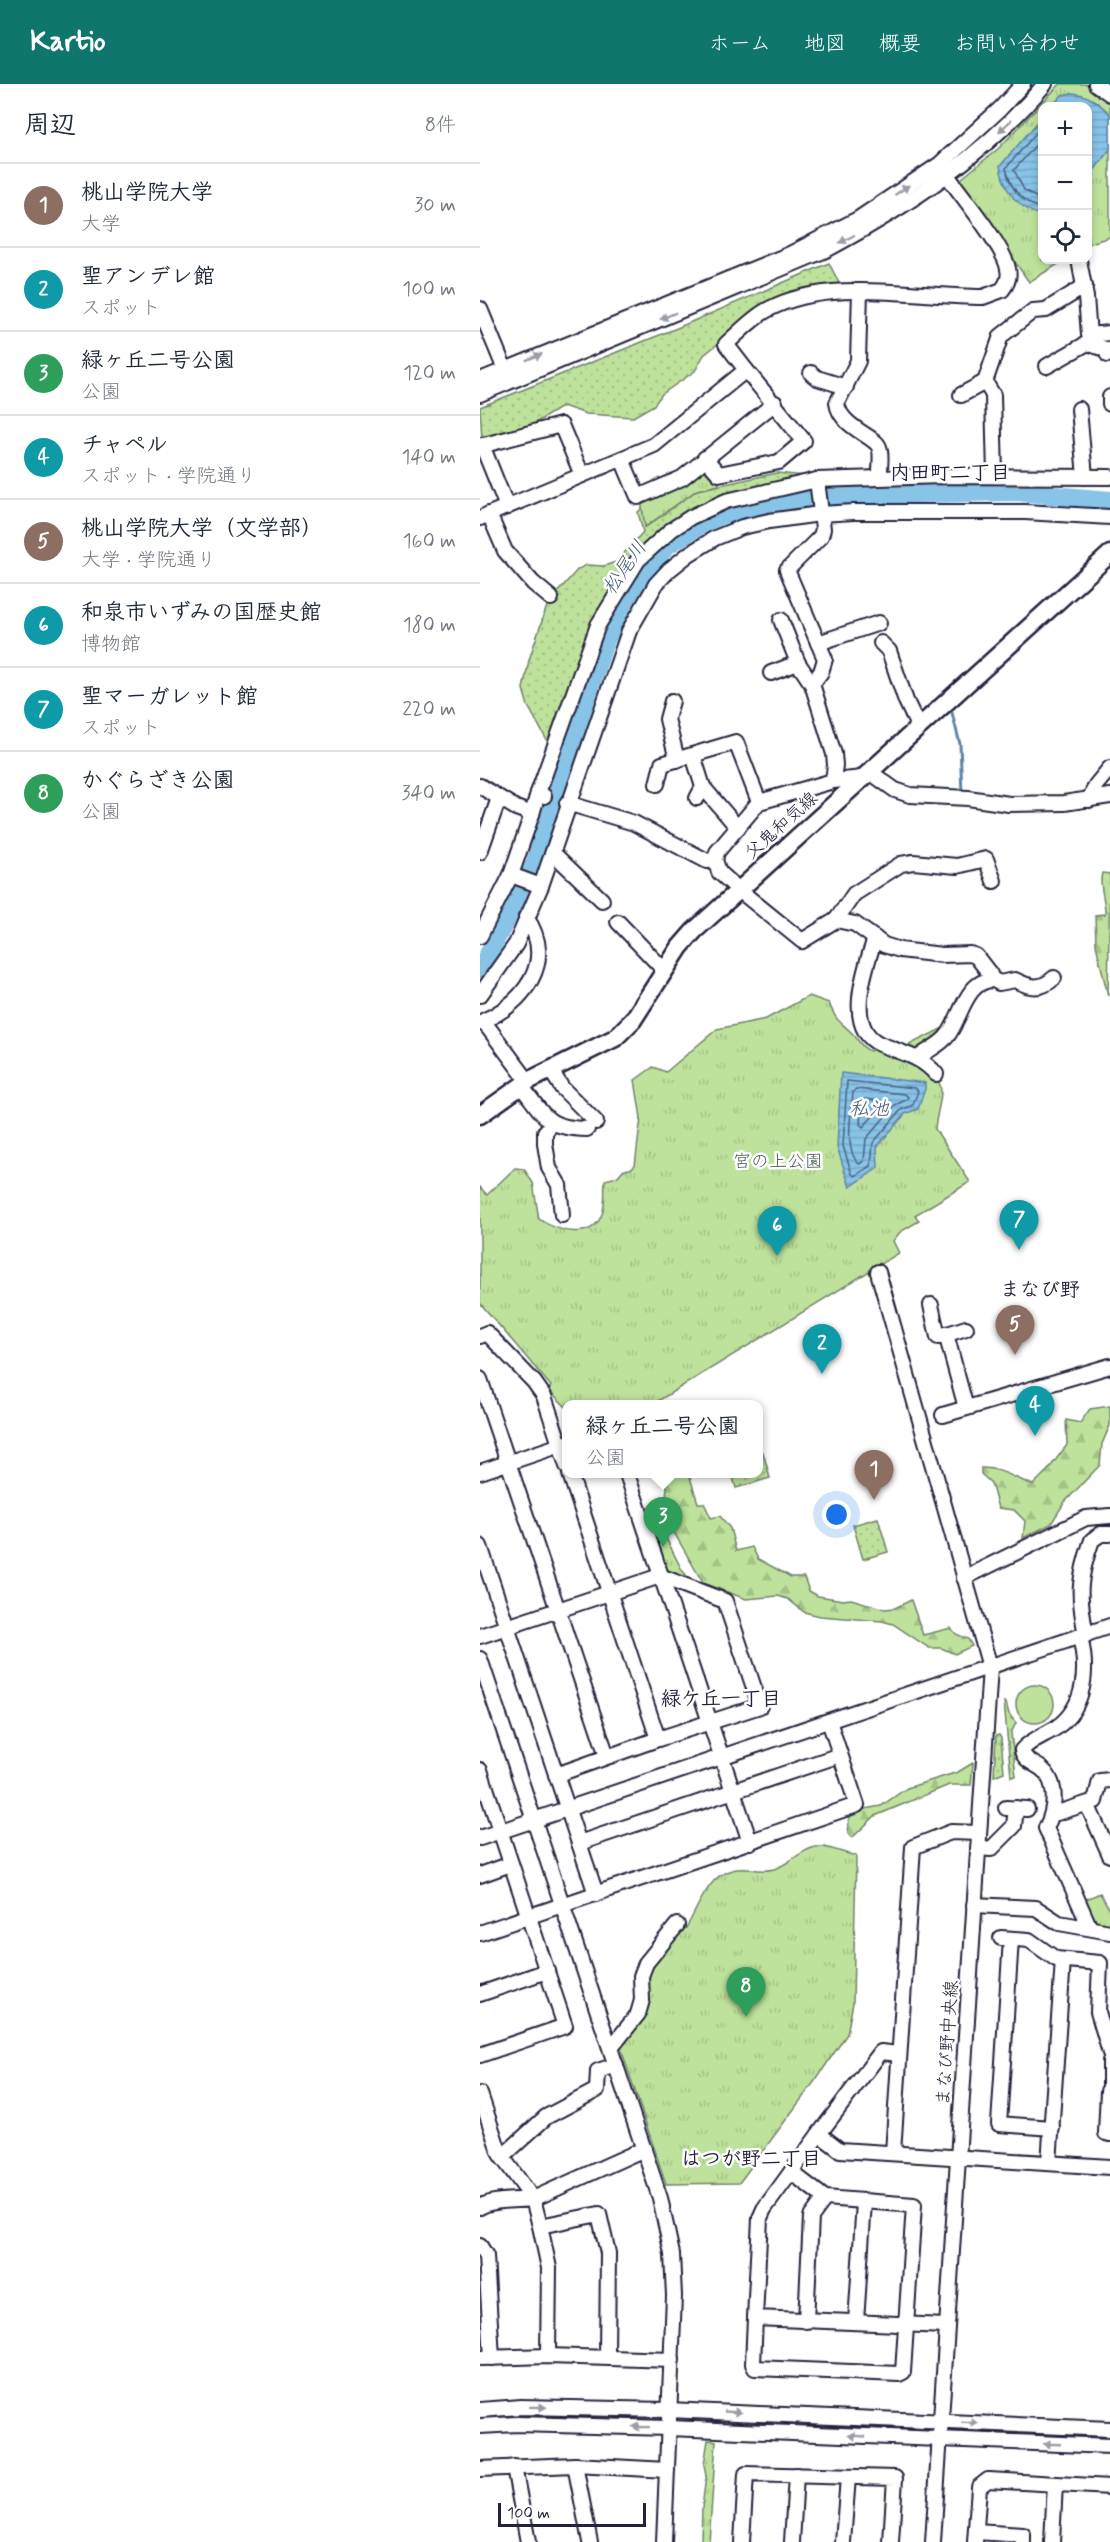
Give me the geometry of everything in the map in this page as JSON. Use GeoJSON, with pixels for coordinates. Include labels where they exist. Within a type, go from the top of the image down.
{"type":"FeatureCollection","features":[{"type":"Feature","properties":{"kind":"main road","name":"父鬼和気線"},"geometry":{"type":"LineString","coordinates":[[480,1115],[550,1069],[615,1038],[633,1020],[694,931],[1110,554]]}},
{"type":"Feature","properties":{"kind":"street"},"geometry":{"type":"LineString","coordinates":[[480,394],[507,375],[790,254],[858,219],[940,164],[1023,84]]}},
{"type":"Feature","properties":{"kind":"street"},"geometry":{"type":"LineString","coordinates":[[480,380],[507,375],[826,250],[878,222],[947,175],[1015,117],[1045,84]]}},
{"type":"Feature","properties":{"kind":"street"},"geometry":{"type":"LineString","coordinates":[[1096,84],[1110,94]]}},
{"type":"Feature","properties":{"kind":"street"},"geometry":{"type":"LineString","coordinates":[[705,458],[719,474],[770,464],[788,456],[804,441],[776,403],[726,344],[767,310],[797,297],[860,291],[983,297],[1002,290],[1006,285],[1008,266],[990,235],[947,175]]}},
{"type":"Feature","properties":{"kind":"street"},"geometry":{"type":"LineString","coordinates":[[1080,264],[1085,286],[1089,335],[1093,337],[1093,345],[1105,349],[1108,355],[1110,354]]}},
{"type":"Feature","properties":{"kind":"street"},"geometry":{"type":"LineString","coordinates":[[960,395],[985,382],[1001,336],[1033,311],[1046,310],[1085,286]]}},
{"type":"Feature","properties":{"kind":"street"},"geometry":{"type":"LineString","coordinates":[[860,291],[858,361],[837,404],[838,409],[857,430],[877,443],[880,452],[880,471]]}},
{"type":"Feature","properties":{"kind":"street"},"geometry":{"type":"LineString","coordinates":[[480,309],[507,375]]}},
{"type":"Feature","properties":{"kind":"street"},"geometry":{"type":"LineString","coordinates":[[1047,366],[1093,337],[1110,333]]}},
{"type":"Feature","properties":{"kind":"street"},"geometry":{"type":"LineString","coordinates":[[552,598],[533,583],[510,558],[484,516],[654,446],[746,369]]}},
{"type":"Feature","properties":{"kind":"street"},"geometry":{"type":"LineString","coordinates":[[811,373],[817,378],[846,387]]}},
{"type":"Feature","properties":{"kind":"street"},"geometry":{"type":"LineString","coordinates":[[985,382],[993,395],[995,477]]}},
{"type":"Feature","properties":{"kind":"street"},"geometry":{"type":"LineString","coordinates":[[1110,398],[1110,404]]}},
{"type":"Feature","properties":{"kind":"street"},"geometry":{"type":"LineString","coordinates":[[622,459],[639,497],[682,478],[776,403]]}},
{"type":"Feature","properties":{"kind":"street"},"geometry":{"type":"LineString","coordinates":[[1079,409],[1085,477]]}},
{"type":"Feature","properties":{"kind":"street"},"geometry":{"type":"LineString","coordinates":[[507,507],[481,446],[561,425],[582,475]]}},
{"type":"Feature","properties":{"kind":"street"},"geometry":{"type":"LineString","coordinates":[[480,936],[513,875],[594,633],[609,604],[638,560],[671,530],[709,508],[749,494],[849,479],[880,471],[907,478]]}},
{"type":"Feature","properties":{"kind":"street"},"geometry":{"type":"LineString","coordinates":[[849,479],[1110,477]]}},
{"type":"Feature","properties":{"kind":"street"},"geometry":{"type":"LineString","coordinates":[[812,684],[825,664],[787,570],[821,537],[823,529],[817,484]]}},
{"type":"Feature","properties":{"kind":"street"},"geometry":{"type":"LineString","coordinates":[[480,995],[513,950],[553,853],[588,744],[629,631],[656,584],[669,570],[715,538],[769,521],[820,512],[1025,512],[1110,518]]}},
{"type":"Feature","properties":{"kind":"street"},"geometry":{"type":"LineString","coordinates":[[781,620],[798,663],[812,684],[834,754],[835,765],[832,781]]}},
{"type":"Feature","properties":{"kind":"street"},"geometry":{"type":"LineString","coordinates":[[818,643],[879,623]]}},
{"type":"Feature","properties":{"kind":"street"},"geometry":{"type":"LineString","coordinates":[[881,643],[889,651],[906,700],[918,726]]}},
{"type":"Feature","properties":{"kind":"street"},"geometry":{"type":"LineString","coordinates":[[771,673],[798,663]]}},
{"type":"Feature","properties":{"kind":"street"},"geometry":{"type":"LineString","coordinates":[[672,701],[667,719],[677,759]]}},
{"type":"Feature","properties":{"kind":"street"},"geometry":{"type":"LineString","coordinates":[[657,784],[662,764],[736,742],[759,802]]}},
{"type":"Feature","properties":{"kind":"street"},"geometry":{"type":"LineString","coordinates":[[693,755],[700,792],[738,828]]}},
{"type":"Feature","properties":{"kind":"street"},"geometry":{"type":"LineString","coordinates":[[1089,800],[1096,784],[1110,768]]}},
{"type":"Feature","properties":{"kind":"street"},"geometry":{"type":"LineString","coordinates":[[994,881],[986,860],[957,866],[907,862],[891,869],[854,894],[836,920],[802,941],[719,872],[715,860],[717,852],[759,802],[832,781],[866,775],[909,795],[968,798],[1009,804],[1089,800],[1110,796]]}},
{"type":"Feature","properties":{"kind":"street"},"geometry":{"type":"LineString","coordinates":[[480,786],[532,814]]}},
{"type":"Feature","properties":{"kind":"street"},"geometry":{"type":"LineString","coordinates":[[480,852],[499,798]]}},
{"type":"Feature","properties":{"kind":"street"},"geometry":{"type":"LineString","coordinates":[[569,803],[634,823],[707,861],[715,860]]}},
{"type":"Feature","properties":{"kind":"street"},"geometry":{"type":"LineString","coordinates":[[553,853],[602,900]]}},
{"type":"Feature","properties":{"kind":"street"},"geometry":{"type":"LineString","coordinates":[[513,875],[540,886]]}},
{"type":"Feature","properties":{"kind":"street"},"geometry":{"type":"LineString","coordinates":[[480,1022],[501,1013],[522,994],[530,983],[534,973],[537,939],[535,930],[526,917]]}},
{"type":"Feature","properties":{"kind":"street"},"geometry":{"type":"LineString","coordinates":[[836,920],[855,924],[884,945],[942,956],[969,954],[976,956],[990,974],[990,980]]}},
{"type":"Feature","properties":{"kind":"street"},"geometry":{"type":"LineString","coordinates":[[618,922],[665,971]]}},
{"type":"Feature","properties":{"kind":"street"},"geometry":{"type":"LineString","coordinates":[[875,938],[861,991],[860,1011],[863,1028],[875,1042],[918,1058],[936,1074]]}},
{"type":"Feature","properties":{"kind":"street"},"geometry":{"type":"LineString","coordinates":[[990,980],[999,983],[1015,980],[1034,987],[1046,984],[1054,978]]}},
{"type":"Feature","properties":{"kind":"street"},"geometry":{"type":"LineString","coordinates":[[918,1058],[947,1037],[969,995],[990,980]]}},
{"type":"Feature","properties":{"kind":"street"},"geometry":{"type":"LineString","coordinates":[[480,1022],[487,1026],[552,1124],[564,1128],[592,1126],[550,1069]]}},
{"type":"Feature","properties":{"kind":"street"},"geometry":{"type":"LineString","coordinates":[[552,1124],[545,1132],[545,1143],[549,1168],[560,1185],[562,1215]]}},
{"type":"Feature","properties":{"kind":"street"},"geometry":{"type":"LineString","coordinates":[[878,1272],[990,1667]]}},
{"type":"Feature","properties":{"kind":"street"},"geometry":{"type":"LineString","coordinates":[[931,1305],[938,1337],[966,1328]]}},
{"type":"Feature","properties":{"kind":"street"},"geometry":{"type":"LineString","coordinates":[[480,1336],[487,1333],[534,1382],[544,1396],[562,1441]]}},
{"type":"Feature","properties":{"kind":"street"},"geometry":{"type":"LineString","coordinates":[[946,1334],[966,1408]]}},
{"type":"Feature","properties":{"kind":"street"},"geometry":{"type":"LineString","coordinates":[[943,1415],[1110,1366]]}},
{"type":"Feature","properties":{"kind":"street"},"geometry":{"type":"LineString","coordinates":[[480,1379],[607,1756]]}},
{"type":"Feature","properties":{"kind":"street"},"geometry":{"type":"LineString","coordinates":[[480,1472],[562,1444]]}},
{"type":"Feature","properties":{"kind":"street"},"geometry":{"type":"LineString","coordinates":[[572,1478],[658,1739]]}},
{"type":"Feature","properties":{"kind":"street"},"geometry":{"type":"LineString","coordinates":[[629,1478],[750,1842]]}},
{"type":"Feature","properties":{"kind":"street"},"geometry":{"type":"LineString","coordinates":[[964,1578],[1086,1518],[1100,1515],[1110,1516]]}},
{"type":"Feature","properties":{"kind":"street"},"geometry":{"type":"LineString","coordinates":[[1090,1929],[1046,1828],[1053,1812],[1053,1792],[1048,1777],[1044,1771],[1028,1761],[1022,1750],[1031,1741],[1057,1727],[1076,1706],[1082,1690],[1085,1666],[1080,1584],[1092,1540],[1101,1534],[1110,1534]]}},
{"type":"Feature","properties":{"kind":"street"},"geometry":{"type":"LineString","coordinates":[[480,1546],[596,1894]]}},
{"type":"Feature","properties":{"kind":"street"},"geometry":{"type":"LineString","coordinates":[[480,1636],[660,1576],[725,1601],[760,1706],[556,1775]]}},
{"type":"Feature","properties":{"kind":"street"},"geometry":{"type":"LineString","coordinates":[[480,1838],[1110,1626]]}},
{"type":"Feature","properties":{"kind":"street"},"geometry":{"type":"LineString","coordinates":[[480,1659],[660,2198],[672,2254],[674,2296],[664,2542]]}},
{"type":"Feature","properties":{"kind":"street","name":"まなび野中央線"},"geometry":{"type":"LineString","coordinates":[[933,2542],[990,1667]]}},
{"type":"Feature","properties":{"kind":"street"},"geometry":{"type":"LineString","coordinates":[[480,1933],[857,1805],[829,1721]]}},
{"type":"Feature","properties":{"kind":"street"},"geometry":{"type":"LineString","coordinates":[[579,1843],[840,1755]]}},
{"type":"Feature","properties":{"kind":"street"},"geometry":{"type":"LineString","coordinates":[[480,1770],[484,1796],[500,1831],[565,2026],[480,2055]]}},
{"type":"Feature","properties":{"kind":"street"},"geometry":{"type":"LineString","coordinates":[[1053,1812],[1057,1813],[1095,1801],[1100,1781],[1110,1780]]}},
{"type":"Feature","properties":{"kind":"street"},"geometry":{"type":"LineString","coordinates":[[1087,1804],[1110,1855]]}},
{"type":"Feature","properties":{"kind":"street"},"geometry":{"type":"LineString","coordinates":[[978,1848],[991,1849],[1014,1826],[1016,1808]]}},
{"type":"Feature","properties":{"kind":"street"},"geometry":{"type":"LineString","coordinates":[[893,2153],[913,1847],[951,1832],[979,1833]]}},
{"type":"Feature","properties":{"kind":"street"},"geometry":{"type":"LineString","coordinates":[[480,1875],[511,1864]]}},
{"type":"Feature","properties":{"kind":"street"},"geometry":{"type":"LineString","coordinates":[[974,1905],[1036,1908],[1059,1923],[1110,1932]]}},
{"type":"Feature","properties":{"kind":"street"},"geometry":{"type":"LineString","coordinates":[[611,2048],[638,2014],[642,2000],[641,1977],[646,1963],[677,1925]]}},
{"type":"Feature","properties":{"kind":"street"},"geometry":{"type":"LineString","coordinates":[[1052,2128],[999,2124],[1006,1938],[1029,1940],[1056,1959],[1100,1963],[1097,2004],[1110,2053]]}},
{"type":"Feature","properties":{"kind":"street"},"geometry":{"type":"LineString","coordinates":[[1049,2163],[1063,1960]]}},
{"type":"Feature","properties":{"kind":"street"},"geometry":{"type":"LineString","coordinates":[[480,1994],[547,1971]]}},
{"type":"Feature","properties":{"kind":"street"},"geometry":{"type":"LineString","coordinates":[[791,2172],[825,2198],[914,2205],[903,2372],[888,2374],[755,2368],[753,2364],[760,2218],[791,2172],[881,2052],[899,2054]]}},
{"type":"Feature","properties":{"kind":"street"},"geometry":{"type":"LineString","coordinates":[[1110,2061],[1106,2133],[1110,2134]]}},
{"type":"Feature","properties":{"kind":"street"},"geometry":{"type":"LineString","coordinates":[[502,2157],[546,2116],[597,2090],[598,2071],[616,2065]]}},
{"type":"Feature","properties":{"kind":"street"},"geometry":{"type":"LineString","coordinates":[[480,2094],[502,2157],[533,2199],[549,2268],[548,2356]]}},
{"type":"Feature","properties":{"kind":"street"},"geometry":{"type":"LineString","coordinates":[[819,2134],[840,2150],[1110,2167]]}},
{"type":"Feature","properties":{"kind":"street"},"geometry":{"type":"LineString","coordinates":[[480,2207],[494,2201],[513,2202],[533,2199],[644,2149]]}},
{"type":"Feature","properties":{"kind":"street"},"geometry":{"type":"LineString","coordinates":[[806,2321],[811,2217],[825,2198]]}},
{"type":"Feature","properties":{"kind":"street"},"geometry":{"type":"LineString","coordinates":[[856,2322],[864,2202]]}},
{"type":"Feature","properties":{"kind":"street"},"geometry":{"type":"LineString","coordinates":[[540,2226],[599,2214],[608,2253],[607,2357]]}},
{"type":"Feature","properties":{"kind":"street"},"geometry":{"type":"LineString","coordinates":[[480,2246],[486,2256],[486,2358],[548,2356],[672,2360]]}},
{"type":"Feature","properties":{"kind":"street"},"geometry":{"type":"LineString","coordinates":[[754,2318],[946,2326]]}},
{"type":"Feature","properties":{"kind":"street"},"geometry":{"type":"LineString","coordinates":[[480,2410],[520,2407],[668,2409],[1110,2429]]}},
{"type":"Feature","properties":{"kind":"street"},"geometry":{"type":"LineString","coordinates":[[480,2426],[517,2424],[669,2427],[1110,2446]]}},
{"type":"Feature","properties":{"kind":"street"},"geometry":{"type":"LineString","coordinates":[[480,2469],[575,2465],[667,2470]]}},
{"type":"Feature","properties":{"kind":"street"},"geometry":{"type":"LineString","coordinates":[[575,2465],[590,2542]]}},
{"type":"Feature","properties":{"kind":"street"},"geometry":{"type":"LineString","coordinates":[[514,2467],[528,2542]]}},
{"type":"Feature","properties":{"kind":"street"},"geometry":{"type":"LineString","coordinates":[[742,2542],[747,2474],[895,2478],[891,2542]]}},
{"type":"Feature","properties":{"kind":"street"},"geometry":{"type":"LineString","coordinates":[[792,2542],[796,2475]]}},
{"type":"Feature","properties":{"kind":"street"},"geometry":{"type":"LineString","coordinates":[[843,2542],[848,2477]]}},
{"type":"Feature","properties":{"kind":"street"},"geometry":{"type":"LineString","coordinates":[[1023,2542],[1023,2535],[976,2537],[979,2487],[988,2480],[1110,2487]]}},
{"type":"Feature","properties":{"kind":"street"},"geometry":{"type":"LineString","coordinates":[[1052,2542],[1055,2484]]}},
{"type":"Feature","properties":{"kind":"green space"},"geometry":{"type":"Polygon","coordinates":[[[1060,84],[1087,84],[1110,100],[1110,237],[1092,243],[1092,102],[1043,102],[1060,84]]]}},
{"type":"Feature","properties":{"kind":"green space"},"geometry":{"type":"Polygon","coordinates":[[[1038,107],[1038,264],[1058,264],[1029,282],[962,186],[962,178],[999,148],[1038,107]]]}},
{"type":"Feature","properties":{"kind":"green space"},"geometry":{"type":"Polygon","coordinates":[[[829,263],[841,287],[766,305],[704,355],[695,371],[662,394],[654,405],[633,417],[586,414],[563,406],[522,431],[482,440],[480,407],[677,328],[829,263]]]}},
{"type":"Feature","properties":{"kind":"green space"},"geometry":{"type":"Polygon","coordinates":[[[705,466],[718,479],[719,485],[697,490],[645,527],[641,500],[705,466]]]}},
{"type":"Feature","properties":{"kind":"green space"},"geometry":{"type":"Polygon","coordinates":[[[777,473],[814,477],[748,492],[639,554],[549,744],[528,706],[523,689],[529,660],[548,603],[578,569],[587,565],[604,566],[616,562],[643,532],[638,512],[643,508],[646,527],[697,490],[777,473]]]}},
{"type":"Feature","properties":{"kind":"green space"},"geometry":{"type":"Polygon","coordinates":[[[1102,873],[1110,874],[1108,996],[1096,945],[1095,915],[1105,914],[1102,873]]]}},
{"type":"Feature","properties":{"kind":"green space","name":"宮の上公園"},"geometry":{"type":"Polygon","coordinates":[[[809,996],[829,1003],[836,1018],[867,1050],[878,1047],[926,1068],[939,1082],[941,1091],[935,1129],[970,1182],[915,1215],[919,1221],[900,1232],[893,1241],[899,1253],[660,1400],[562,1400],[562,1403],[549,1390],[551,1386],[480,1303],[480,1187],[487,1195],[515,1168],[524,1169],[533,1183],[539,1219],[564,1230],[582,1231],[590,1228],[597,1223],[602,1214],[605,1180],[617,1177],[623,1170],[635,1165],[641,1118],[635,1080],[653,1067],[666,1072],[717,1029],[766,1019],[809,996]]]}},
{"type":"Feature","properties":{"kind":"green space"},"geometry":{"type":"Polygon","coordinates":[[[949,1025],[947,1031],[917,1054],[901,1049],[949,1025]]]}},
{"type":"Feature","properties":{"kind":"green space"},"geometry":{"type":"Polygon","coordinates":[[[1110,1406],[1110,1425],[1102,1444],[1100,1465],[1064,1503],[1051,1524],[1023,1538],[1025,1521],[1014,1510],[998,1508],[991,1483],[981,1474],[981,1468],[1001,1471],[1033,1485],[1067,1445],[1066,1420],[1080,1423],[1090,1409],[1110,1406]]]}},
{"type":"Feature","properties":{"kind":"green space"},"geometry":{"type":"Polygon","coordinates":[[[763,1452],[770,1478],[736,1488],[733,1478],[763,1478],[763,1452]]]}},
{"type":"Feature","properties":{"kind":"green space"},"geometry":{"type":"Polygon","coordinates":[[[662,1478],[690,1478],[698,1503],[704,1503],[711,1518],[720,1516],[730,1528],[736,1551],[752,1547],[758,1559],[791,1577],[804,1577],[809,1591],[818,1596],[851,1599],[885,1609],[895,1608],[911,1600],[923,1635],[951,1628],[956,1634],[968,1639],[972,1646],[955,1654],[941,1648],[929,1648],[893,1624],[820,1616],[804,1612],[788,1599],[778,1596],[746,1599],[703,1583],[664,1515],[667,1487],[662,1478]]]}},
{"type":"Feature","properties":{"kind":"green space"},"geometry":{"type":"Polygon","coordinates":[[[878,1518],[888,1552],[863,1559],[853,1525],[878,1518]]]}},
{"type":"Feature","properties":{"kind":"green space"},"geometry":{"type":"Polygon","coordinates":[[[657,1520],[682,1570],[691,1581],[667,1573],[648,1523],[657,1520]]]}},
{"type":"Feature","properties":{"kind":"green space"},"geometry":{"type":"Polygon","coordinates":[[[1035,1685],[1049,1690],[1054,1704],[1049,1718],[1035,1723],[1021,1718],[1016,1704],[1021,1690],[1035,1685]]]}},
{"type":"Feature","properties":{"kind":"green space"},"geometry":{"type":"Polygon","coordinates":[[[1004,1702],[1016,1723],[1011,1733],[1016,1776],[1011,1777],[1004,1702]]]}},
{"type":"Feature","properties":{"kind":"green space"},"geometry":{"type":"Polygon","coordinates":[[[999,1735],[1004,1772],[994,1776],[996,1736],[999,1735]]]}},
{"type":"Feature","properties":{"kind":"green space"},"geometry":{"type":"Polygon","coordinates":[[[973,1763],[971,1785],[949,1785],[875,1816],[852,1838],[848,1834],[849,1819],[854,1811],[881,1806],[907,1788],[958,1772],[973,1763]]]}},
{"type":"Feature","properties":{"kind":"green space"},"geometry":{"type":"Polygon","coordinates":[[[815,1847],[825,1847],[856,1856],[853,2003],[847,2034],[739,2183],[666,2184],[619,2043],[634,2024],[645,1976],[676,1931],[686,1928],[704,1894],[716,1879],[724,1873],[737,1869],[774,1869],[815,1847]]]}},
{"type":"Feature","properties":{"kind":"green space"},"geometry":{"type":"Polygon","coordinates":[[[1100,1893],[1110,1910],[1110,1927],[1094,1925],[1082,1901],[1100,1893]]]}},
{"type":"Feature","properties":{"kind":"green space"},"geometry":{"type":"Polygon","coordinates":[[[708,2440],[716,2441],[709,2542],[701,2542],[706,2476],[704,2465],[708,2440]]]}},
{"type":"Feature","properties":{"kind":"water"},"geometry":{"type":"Polygon","coordinates":[[[1072,93],[1083,95],[1102,106],[1110,114],[1110,149],[1092,173],[1092,102],[1056,102],[1062,95],[1072,93]]]}},
{"type":"Feature","properties":{"kind":"water"},"geometry":{"type":"Polygon","coordinates":[[[1038,122],[1038,215],[1019,204],[1014,198],[1005,184],[1000,166],[1038,122]]]}},
{"type":"Feature","properties":{"kind":"water","name":"私池"},"geometry":{"type":"Polygon","coordinates":[[[841,1073],[925,1083],[918,1109],[905,1114],[877,1147],[878,1168],[850,1187],[837,1147],[841,1073]]]}},
{"type":"Feature","properties":{"kind":"waterway","name":"松尾川"},"geometry":{"type":"LineString","coordinates":[[480,969],[523,890],[536,860],[546,822],[605,642],[625,601],[643,574],[668,545],[704,523],[731,512],[801,499],[851,495],[1017,492],[1110,500]]}},
{"type":"Feature","properties":{"kind":"waterway"},"geometry":{"type":"LineString","coordinates":[[950,705],[960,744],[962,793]]}},
{"type":"Feature","properties":{"kind":"place","name":"聖マーガレット館"},"geometry":{"type":"Point","coordinates":[1019,1250]}},
{"type":"Feature","properties":{"kind":"place","name":"和泉市いずみの国歴史館"},"geometry":{"type":"Point","coordinates":[777,1256]}},
{"type":"Feature","properties":{"kind":"place","name":"桃山学院大学（文学部）"},"geometry":{"type":"Point","coordinates":[1015,1355]}},
{"type":"Feature","properties":{"kind":"place","name":"聖アンデレ館"},"geometry":{"type":"Point","coordinates":[822,1374]}},
{"type":"Feature","properties":{"kind":"place","name":"チャペル"},"geometry":{"type":"Point","coordinates":[1035,1436]}},
{"type":"Feature","properties":{"kind":"place","name":"桃山学院大学"},"geometry":{"type":"Point","coordinates":[874,1500]}},
{"type":"Feature","properties":{"kind":"place","name":"緑ヶ丘二号公園"},"geometry":{"type":"Point","coordinates":[663,1547]}},
{"type":"Feature","properties":{"kind":"place","name":"かぐらざき公園"},"geometry":{"type":"Point","coordinates":[746,2017]}},
{"type":"Feature","properties":{"kind":"district","name":"内田町二丁目"},"geometry":{"type":"Point","coordinates":[950,472]}},
{"type":"Feature","properties":{"kind":"district","name":"まなび野"},"geometry":{"type":"Point","coordinates":[1040,1289]}},
{"type":"Feature","properties":{"kind":"district","name":"緑ケ丘一丁目"},"geometry":{"type":"Point","coordinates":[721,1698]}},
{"type":"Feature","properties":{"kind":"district","name":"はつが野二丁目"},"geometry":{"type":"Point","coordinates":[751,2158]}}]}
